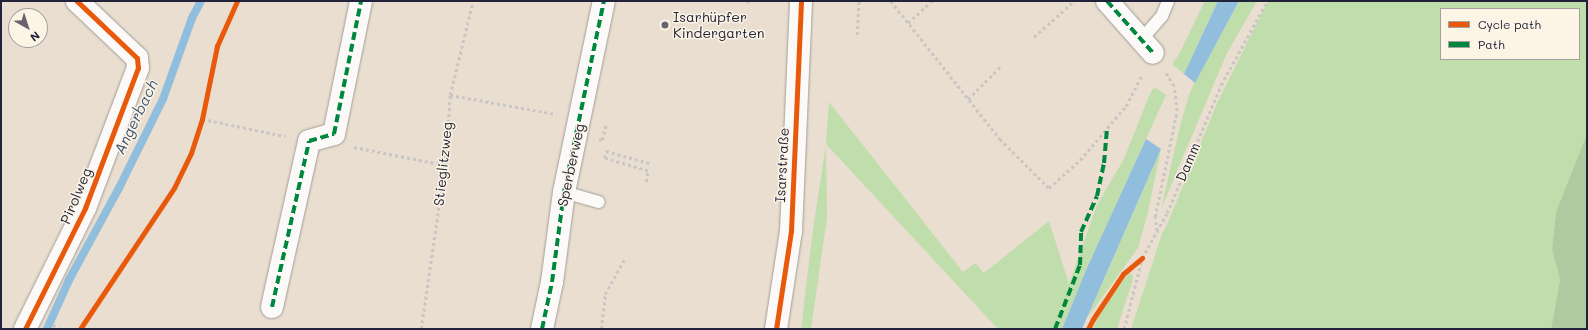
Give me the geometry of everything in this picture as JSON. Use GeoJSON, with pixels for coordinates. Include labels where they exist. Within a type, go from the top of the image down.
{"type":"FeatureCollection","features":[{"type":"Feature","properties":{"kind":"street","name":"Pirolweg"},"geometry":{"type":"LineString","coordinates":[[25,329],[86,208],[138,68],[137,58],[76,1]]}},
{"type":"Feature","properties":{"kind":"street"},"geometry":{"type":"LineString","coordinates":[[272,307],[309,141],[334,134],[361,1]]}},
{"type":"Feature","properties":{"kind":"street","name":"Sperberweg"},"geometry":{"type":"LineString","coordinates":[[542,329],[552,282],[564,192],[581,118],[604,1]]}},
{"type":"Feature","properties":{"kind":"street","name":"Isarstraße"},"geometry":{"type":"LineString","coordinates":[[776,329],[791,231],[801,1]]}},
{"type":"Feature","properties":{"kind":"street"},"geometry":{"type":"LineString","coordinates":[[1107,1],[1147,47]]}},
{"type":"Feature","properties":{"kind":"lane"},"geometry":{"type":"LineString","coordinates":[[1147,47],[1168,1]]}},
{"type":"Feature","properties":{"kind":"lane"},"geometry":{"type":"LineString","coordinates":[[564,192],[599,202]]}},
{"type":"Feature","properties":{"kind":"path"},"geometry":{"type":"LineString","coordinates":[[857,35],[859,1]]}},
{"type":"Feature","properties":{"kind":"path"},"geometry":{"type":"LineString","coordinates":[[891,1],[1000,139],[1049,188],[1080,160],[1126,106],[1147,47]]}},
{"type":"Feature","properties":{"kind":"path"},"geometry":{"type":"LineString","coordinates":[[908,23],[932,1]]}},
{"type":"Feature","properties":{"kind":"path"},"geometry":{"type":"LineString","coordinates":[[1034,37],[1074,1]]}},
{"type":"Feature","properties":{"kind":"path"},"geometry":{"type":"LineString","coordinates":[[1147,47],[1174,86],[1177,111],[1155,217],[1157,231]]}},
{"type":"Feature","properties":{"kind":"path"},"geometry":{"type":"LineString","coordinates":[[968,99],[1001,66]]}},
{"type":"Feature","properties":{"kind":"path"},"geometry":{"type":"LineString","coordinates":[[450,95],[581,118]]}},
{"type":"Feature","properties":{"kind":"path"},"geometry":{"type":"LineString","coordinates":[[202,119],[309,141]]}},
{"type":"Feature","properties":{"kind":"path"},"geometry":{"type":"LineString","coordinates":[[334,134],[345,145],[445,165]]}},
{"type":"Feature","properties":{"kind":"path"},"geometry":{"type":"LineString","coordinates":[[646,182],[648,171],[604,158],[606,151],[652,164]]}},
{"type":"Feature","properties":{"kind":"path"},"geometry":{"type":"LineString","coordinates":[[1133,266],[1142,258]]}},
{"type":"Feature","properties":{"kind":"path"},"geometry":{"type":"LineString","coordinates":[[601,329],[605,294],[624,260]]}},
{"type":"Feature","properties":{"kind":"green space"},"geometry":{"type":"Polygon","coordinates":[[[1205,1],[1218,1],[1184,74],[1172,64],[1178,56],[1205,1]]]}},
{"type":"Feature","properties":{"kind":"green space"},"geometry":{"type":"Polygon","coordinates":[[[1239,1],[1257,1],[1227,53],[1161,209],[1181,122],[1190,92],[1239,1]]]}},
{"type":"Feature","properties":{"kind":"green space"},"geometry":{"type":"Polygon","coordinates":[[[1268,1],[1587,1],[1587,134],[1556,212],[1552,249],[1560,280],[1551,329],[1131,329],[1162,234],[1218,101],[1268,1]]]}},
{"type":"Feature","properties":{"kind":"green space"},"geometry":{"type":"Polygon","coordinates":[[[1156,88],[1166,95],[1086,270],[1062,329],[998,329],[826,144],[829,102],[963,272],[975,263],[984,273],[1049,221],[1069,284],[1097,205],[1124,159],[1149,96],[1153,89],[1156,88]]]}},
{"type":"Feature","properties":{"kind":"green space"},"geometry":{"type":"Polygon","coordinates":[[[1587,134],[1587,329],[1551,329],[1560,280],[1552,249],[1556,212],[1587,134]]]}},
{"type":"Feature","properties":{"kind":"green space"},"geometry":{"type":"Polygon","coordinates":[[[826,144],[827,217],[811,329],[801,329],[813,230],[826,144]]]}},
{"type":"Feature","properties":{"kind":"green space"},"geometry":{"type":"Polygon","coordinates":[[[1161,149],[1147,216],[1138,248],[1087,318],[1161,149]]]}},
{"type":"Feature","properties":{"kind":"green space"},"geometry":{"type":"Polygon","coordinates":[[[1130,273],[1133,276],[1132,282],[1117,329],[1093,329],[1099,316],[1122,280],[1130,273]]]}},
{"type":"Feature","properties":{"kind":"water"},"geometry":{"type":"Polygon","coordinates":[[[1218,1],[1239,1],[1195,83],[1184,74],[1218,1]]]}},
{"type":"Feature","properties":{"kind":"water"},"geometry":{"type":"Polygon","coordinates":[[[1146,139],[1161,149],[1082,329],[1062,329],[1086,270],[1146,139]]]}},
{"type":"Feature","properties":{"kind":"waterway","name":"Angerbach"},"geometry":{"type":"LineString","coordinates":[[47,329],[69,280],[120,186],[163,99],[192,18],[201,1]]}},
{"type":"Feature","properties":{"kind":"marked path"},"geometry":{"type":"LineString","coordinates":[[272,307],[309,141],[334,134],[361,1]]}},
{"type":"Feature","properties":{"kind":"marked path"},"geometry":{"type":"LineString","coordinates":[[542,329],[552,282],[564,192],[604,1]]}},
{"type":"Feature","properties":{"kind":"marked path"},"geometry":{"type":"LineString","coordinates":[[1107,1],[1153,53]]}},
{"type":"Feature","properties":{"kind":"marked path"},"geometry":{"type":"LineString","coordinates":[[1055,329],[1080,265],[1081,232],[1097,196],[1104,163],[1107,128]]}},
{"type":"Feature","properties":{"kind":"cycle path"},"geometry":{"type":"LineString","coordinates":[[25,329],[85,208],[138,68],[137,58],[77,1]]}},
{"type":"Feature","properties":{"kind":"cycle path"},"geometry":{"type":"LineString","coordinates":[[80,329],[174,188],[191,153],[202,119],[217,46],[237,1]]}},
{"type":"Feature","properties":{"kind":"cycle path"},"geometry":{"type":"LineString","coordinates":[[776,329],[791,231],[801,1]]}},
{"type":"Feature","properties":{"kind":"cycle path"},"geometry":{"type":"LineString","coordinates":[[1088,329],[1123,274],[1142,258]]}},
{"type":"Feature","properties":{"kind":"place","name":"Isarhüpfer Kindergarten"},"geometry":{"type":"Point","coordinates":[665,25]}}]}
